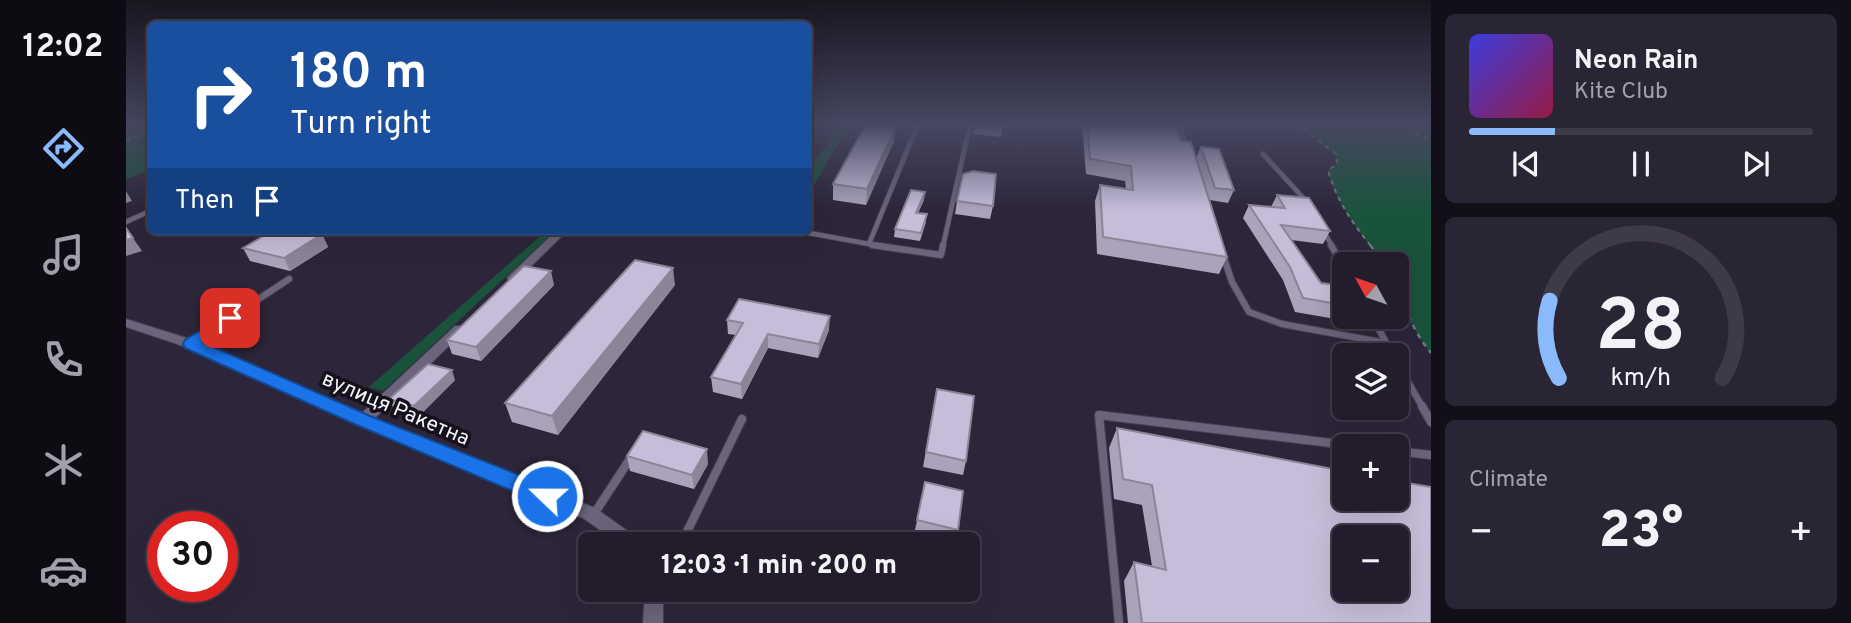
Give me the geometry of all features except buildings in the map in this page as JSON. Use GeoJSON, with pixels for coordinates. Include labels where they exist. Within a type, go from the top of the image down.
{"type":"FeatureCollection","features":[{"type":"Feature","properties":{"kind":"street"},"geometry":{"type":"LineString","coordinates":[[502,288],[558,235]]}},
{"type":"Feature","properties":{"kind":"street"},"geometry":{"type":"LineString","coordinates":[[363,421],[472,316]]}},
{"type":"Feature","properties":{"kind":"street","name":"вулиця Ракетна"},"geometry":{"type":"LineString","coordinates":[[129,328],[191,344],[363,421],[593,516],[616,532]]}},
{"type":"Feature","properties":{"kind":"street"},"geometry":{"type":"LineString","coordinates":[[653,623],[655,602]]}},
{"type":"Feature","properties":{"kind":"lane"},"geometry":{"type":"LineString","coordinates":[[869,244],[906,153]]}},
{"type":"Feature","properties":{"kind":"lane"},"geometry":{"type":"LineString","coordinates":[[812,234],[941,255],[964,153]]}},
{"type":"Feature","properties":{"kind":"lane"},"geometry":{"type":"LineString","coordinates":[[1263,154],[1305,199],[1311,210]]}},
{"type":"Feature","properties":{"kind":"lane"},"geometry":{"type":"LineString","coordinates":[[126,222],[147,212]]}},
{"type":"Feature","properties":{"kind":"lane"},"geometry":{"type":"LineString","coordinates":[[1318,222],[1335,252]]}},
{"type":"Feature","properties":{"kind":"lane"},"geometry":{"type":"LineString","coordinates":[[1219,243],[1232,282],[1249,312],[1282,324],[1386,343]]}},
{"type":"Feature","properties":{"kind":"lane"},"geometry":{"type":"LineString","coordinates":[[191,344],[289,279]]}},
{"type":"Feature","properties":{"kind":"lane"},"geometry":{"type":"LineString","coordinates":[[1378,329],[1386,343]]}},
{"type":"Feature","properties":{"kind":"lane"},"geometry":{"type":"LineString","coordinates":[[1409,384],[1431,422]]}},
{"type":"Feature","properties":{"kind":"lane"},"geometry":{"type":"LineString","coordinates":[[1119,623],[1099,415],[1332,443]]}},
{"type":"Feature","properties":{"kind":"lane"},"geometry":{"type":"LineString","coordinates":[[687,532],[742,419]]}},
{"type":"Feature","properties":{"kind":"lane"},"geometry":{"type":"LineString","coordinates":[[593,516],[635,450]]}},
{"type":"Feature","properties":{"kind":"lane"},"geometry":{"type":"LineString","coordinates":[[1409,452],[1431,455]]}},
{"type":"Feature","properties":{"kind":"path"},"geometry":{"type":"LineString","coordinates":[[1334,153],[1337,164],[1328,170],[1331,181],[1358,230],[1375,252]]}},
{"type":"Feature","properties":{"kind":"path"},"geometry":{"type":"LineString","coordinates":[[1409,319],[1420,340],[1431,353]]}},
{"type":"Feature","properties":{"kind":"green space"},"geometry":{"type":"Polygon","coordinates":[[[126,153],[147,153],[147,171],[126,179],[126,153]]]}},
{"type":"Feature","properties":{"kind":"green space"},"geometry":{"type":"Polygon","coordinates":[[[820,153],[833,153],[812,188],[812,162],[820,153]]]}},
{"type":"Feature","properties":{"kind":"green space"},"geometry":{"type":"Polygon","coordinates":[[[1335,153],[1431,153],[1431,353],[1409,317],[1409,252],[1376,252],[1351,220],[1337,196],[1328,170],[1337,164],[1335,153]]]}},
{"type":"Feature","properties":{"kind":"green space"},"geometry":{"type":"Polygon","coordinates":[[[541,235],[551,235],[383,391],[369,387],[541,235]]]}},
{"type":"Feature","properties":{"kind":"route"},"geometry":{"type":"LineString","coordinates":[[230,318],[191,344],[363,421],[547,496]]}}]}
